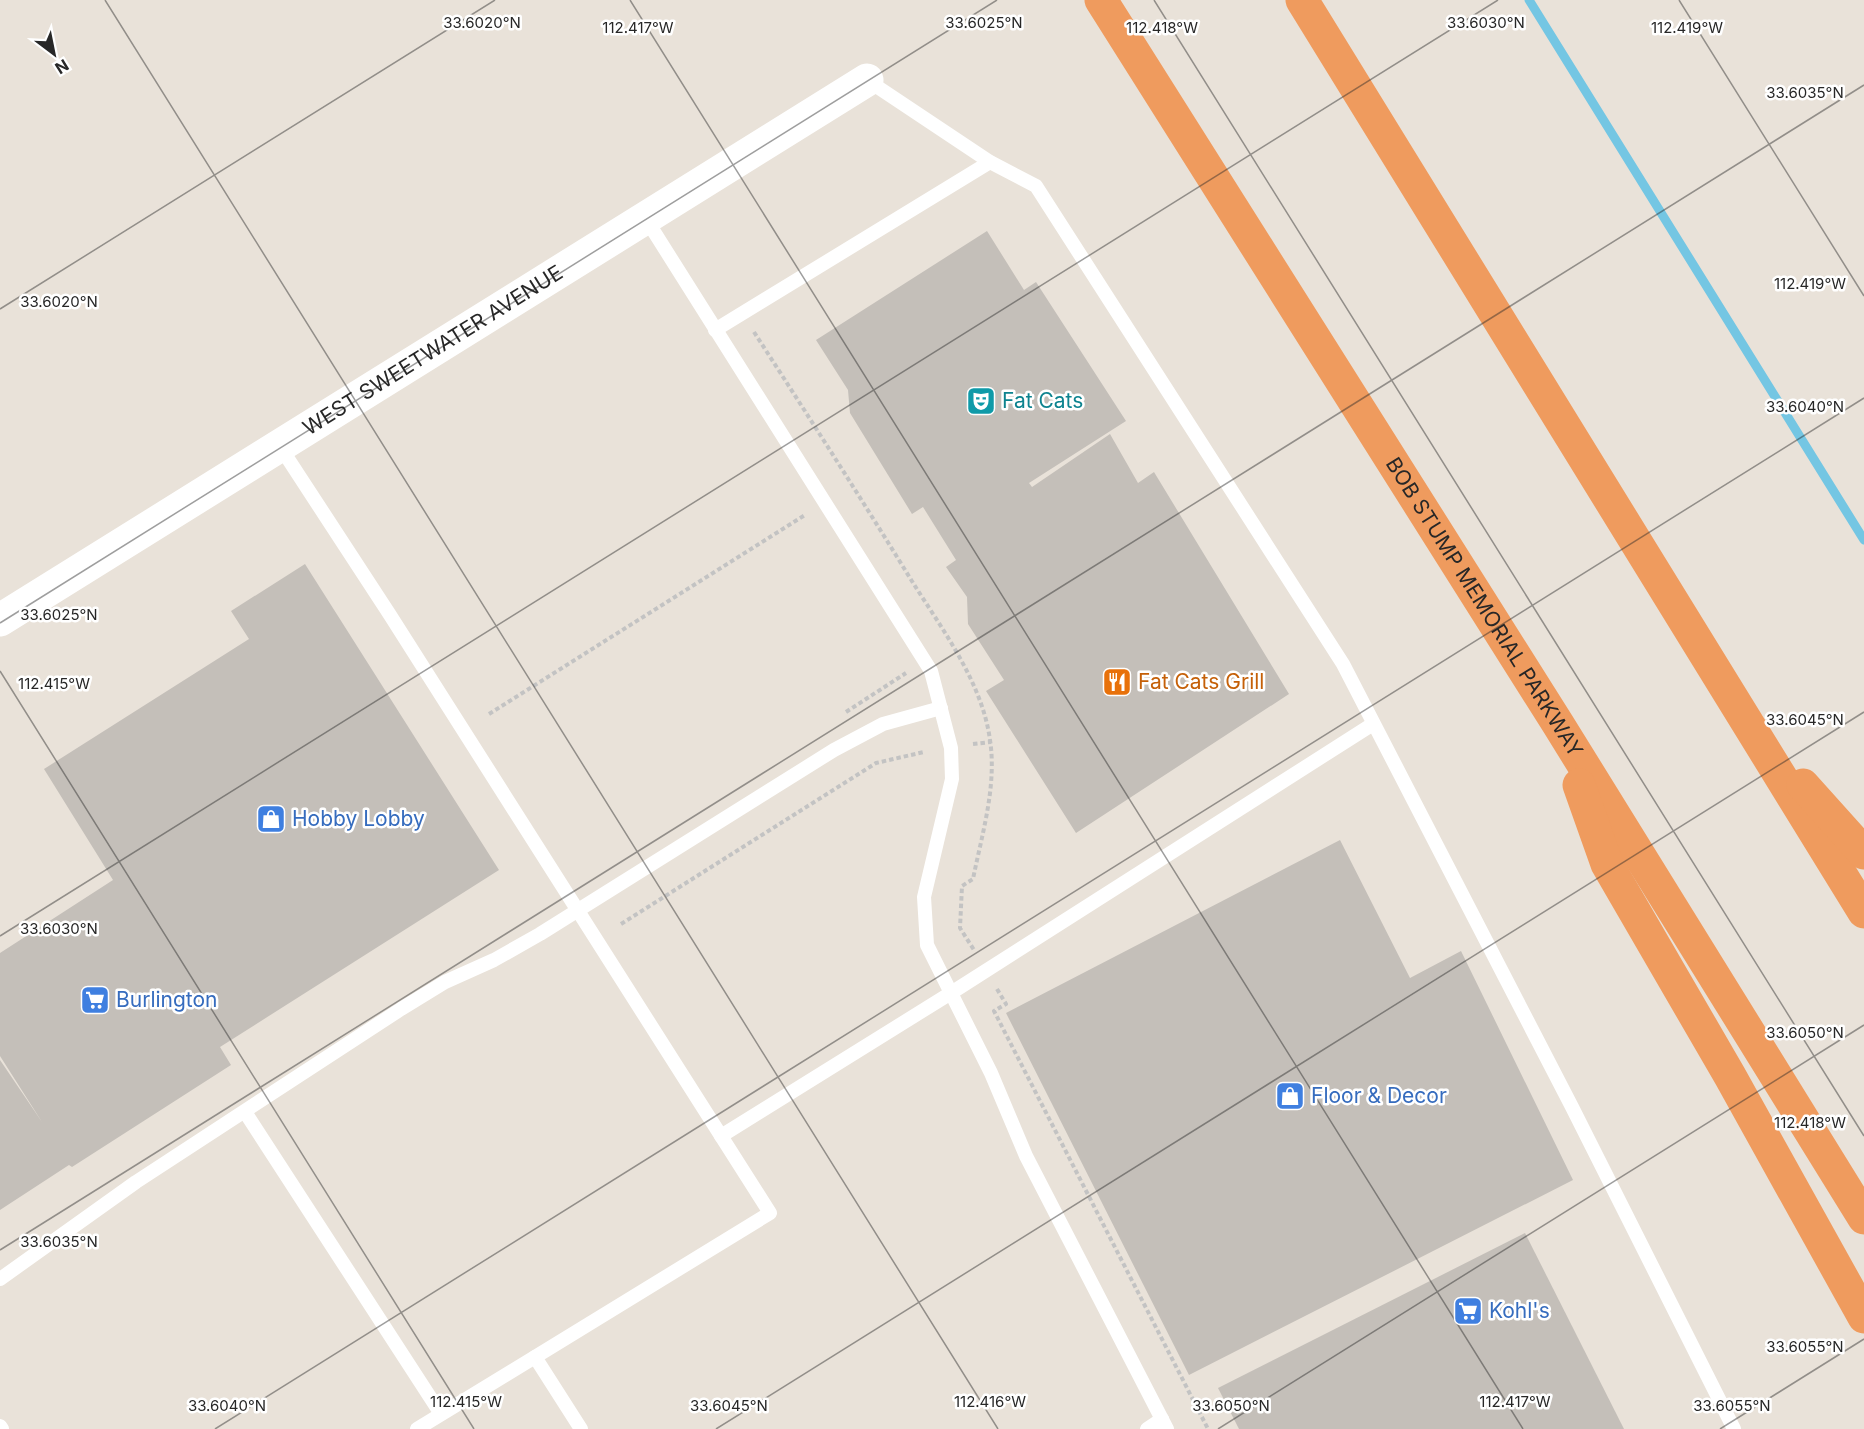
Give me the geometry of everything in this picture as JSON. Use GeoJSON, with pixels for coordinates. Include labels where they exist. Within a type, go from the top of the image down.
{"type":"FeatureCollection","features":[{"type":"Feature","properties":{"kind":"highway","name":"BOB STUMP MEMORIAL PARKWAY"},"geometry":{"type":"LineString","coordinates":[[1101,0],[1558,724],[1864,1218]]}},
{"type":"Feature","properties":{"kind":"highway"},"geometry":{"type":"LineString","coordinates":[[1302,0],[1864,912]]}},
{"type":"Feature","properties":{"kind":"highway"},"geometry":{"type":"LineString","coordinates":[[1743,718],[1864,853]]}},
{"type":"Feature","properties":{"kind":"highway"},"geometry":{"type":"LineString","coordinates":[[1558,724],[1607,864],[1730,1076],[1864,1317]]}},
{"type":"Feature","properties":{"kind":"street","name":"WEST SWEETWATER AVENUE"},"geometry":{"type":"LineString","coordinates":[[0,620],[867,80]]}},
{"type":"Feature","properties":{"kind":"lane"},"geometry":{"type":"LineString","coordinates":[[867,80],[990,162],[1036,186],[1343,664],[1572,1107],[1734,1429]]}},
{"type":"Feature","properties":{"kind":"lane"},"geometry":{"type":"LineString","coordinates":[[715,330],[990,162]]}},
{"type":"Feature","properties":{"kind":"lane"},"geometry":{"type":"LineString","coordinates":[[646,219],[931,671],[951,748],[952,778],[924,897],[927,945],[990,1073],[1026,1156],[1165,1424],[1146,1429]]}},
{"type":"Feature","properties":{"kind":"lane"},"geometry":{"type":"LineString","coordinates":[[279,445],[390,615],[770,1213],[417,1429]]}},
{"type":"Feature","properties":{"kind":"lane"},"geometry":{"type":"LineString","coordinates":[[0,1279],[136,1182],[445,982],[519,947],[834,750],[883,724],[942,708]]}},
{"type":"Feature","properties":{"kind":"lane"},"geometry":{"type":"LineString","coordinates":[[721,1136],[951,993],[1373,724]]}},
{"type":"Feature","properties":{"kind":"lane"},"geometry":{"type":"LineString","coordinates":[[245,1112],[441,1414]]}},
{"type":"Feature","properties":{"kind":"lane"},"geometry":{"type":"LineString","coordinates":[[535,1358],[581,1429]]}},
{"type":"Feature","properties":{"kind":"path"},"geometry":{"type":"LineString","coordinates":[[845,489],[853,484]]}},
{"type":"Feature","properties":{"kind":"path"},"geometry":{"type":"LineString","coordinates":[[489,714],[806,515]]}},
{"type":"Feature","properties":{"kind":"path"},"geometry":{"type":"LineString","coordinates":[[944,650],[951,645]]}},
{"type":"Feature","properties":{"kind":"path"},"geometry":{"type":"LineString","coordinates":[[846,712],[907,673]]}},
{"type":"Feature","properties":{"kind":"path"},"geometry":{"type":"LineString","coordinates":[[972,744],[990,742]]}},
{"type":"Feature","properties":{"kind":"path"},"geometry":{"type":"LineString","coordinates":[[621,924],[876,763],[924,752]]}},
{"type":"Feature","properties":{"kind":"path"},"geometry":{"type":"LineString","coordinates":[[996,988],[1006,1004],[994,1011],[1208,1429]]}},
{"type":"Feature","properties":{"kind":"building"},"geometry":{"type":"Polygon","coordinates":[[[987,231],[1024,290],[1036,282],[1126,421],[1029,483],[1032,487],[1110,434],[1138,483],[1154,472],[1289,694],[1076,833],[986,691],[1004,680],[968,624],[967,597],[946,567],[956,560],[923,507],[912,514],[850,413],[848,390],[816,340],[987,231]]]}},
{"type":"Feature","properties":{"kind":"building","name":"Hobby Lobby"},"geometry":{"type":"Polygon","coordinates":[[[305,564],[499,870],[220,1047],[231,1065],[72,1167],[69,1165],[0,1210],[0,1060],[42,1122],[0,1056],[0,953],[113,880],[44,769],[249,639],[231,611],[305,564]]]}},
{"type":"Feature","properties":{"kind":"building","name":"Floor & Decor"},"geometry":{"type":"Polygon","coordinates":[[[1340,840],[1410,978],[1461,951],[1573,1180],[1189,1375],[1006,1013],[1340,840]]]}},
{"type":"Feature","properties":{"kind":"building","name":"Kohl's"},"geometry":{"type":"Polygon","coordinates":[[[1525,1233],[1624,1429],[1239,1429],[1218,1388],[1525,1233]]]}},
{"type":"Feature","properties":{"kind":"waterway"},"geometry":{"type":"LineString","coordinates":[[1529,0],[1864,540]]}},
{"type":"Feature","properties":{"kind":"place","name":"Fat Cats"},"geometry":{"type":"Point","coordinates":[981,401]}},
{"type":"Feature","properties":{"kind":"place","name":"Fat Cats Grill"},"geometry":{"type":"Point","coordinates":[1117,682]}},
{"type":"Feature","properties":{"kind":"place","name":"Hobby Lobby"},"geometry":{"type":"Point","coordinates":[271,819]}},
{"type":"Feature","properties":{"kind":"place","name":"Burlington"},"geometry":{"type":"Point","coordinates":[95,1000]}},
{"type":"Feature","properties":{"kind":"place","name":"Floor & Decor"},"geometry":{"type":"Point","coordinates":[1290,1096]}},
{"type":"Feature","properties":{"kind":"place","name":"Kohl's"},"geometry":{"type":"Point","coordinates":[1468,1311]}}]}
